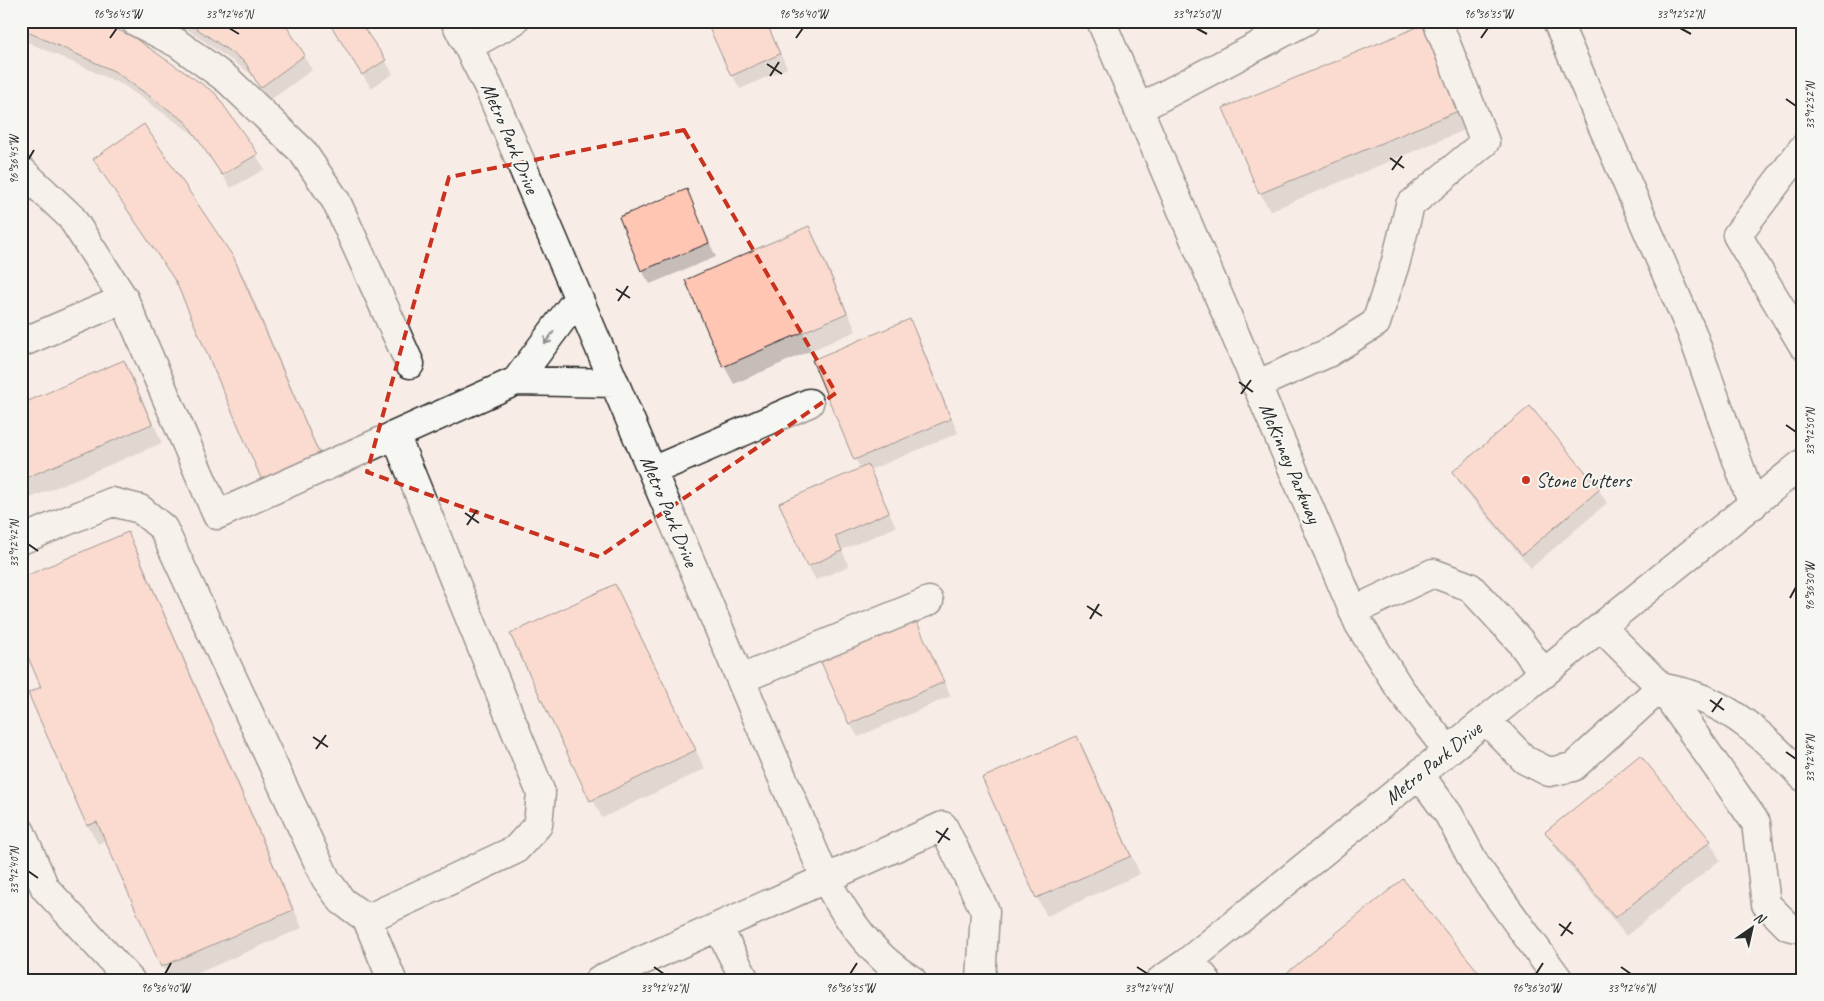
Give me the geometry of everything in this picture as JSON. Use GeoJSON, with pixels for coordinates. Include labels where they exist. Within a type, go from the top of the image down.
{"type":"FeatureCollection","features":[{"type":"Feature","properties":{"kind":"street"},"geometry":{"type":"LineString","coordinates":[[135,21],[177,43],[228,80],[302,151],[336,201],[410,364]]}},
{"type":"Feature","properties":{"kind":"street","name":"Metro Park Drive"},"geometry":{"type":"LineString","coordinates":[[455,21],[489,88],[826,880],[840,906],[877,954],[912,980]]}},
{"type":"Feature","properties":{"kind":"street"},"geometry":{"type":"LineString","coordinates":[[469,46],[514,21]]}},
{"type":"Feature","properties":{"kind":"street"},"geometry":{"type":"LineString","coordinates":[[1138,109],[1305,21]]}},
{"type":"Feature","properties":{"kind":"street"},"geometry":{"type":"LineString","coordinates":[[1256,385],[1328,353],[1376,323],[1396,261],[1410,205],[1485,142],[1437,21]]}},
{"type":"Feature","properties":{"kind":"street"},"geometry":{"type":"LineString","coordinates":[[1557,21],[1692,333],[1753,505]]}},
{"type":"Feature","properties":{"kind":"street","name":"McKinney Parkway"},"geometry":{"type":"LineString","coordinates":[[1107,23],[1138,109],[1353,611],[1378,656],[1448,751]]}},
{"type":"Feature","properties":{"kind":"street"},"geometry":{"type":"LineString","coordinates":[[1803,148],[1736,235],[1803,345]]}},
{"type":"Feature","properties":{"kind":"street"},"geometry":{"type":"LineString","coordinates":[[21,170],[71,217],[124,299],[217,516],[396,437],[516,381],[615,384]]}},
{"type":"Feature","properties":{"kind":"street"},"geometry":{"type":"LineString","coordinates":[[516,381],[578,298]]}},
{"type":"Feature","properties":{"kind":"street"},"geometry":{"type":"LineString","coordinates":[[21,343],[124,299]]}},
{"type":"Feature","properties":{"kind":"street"},"geometry":{"type":"LineString","coordinates":[[652,472],[809,403]]}},
{"type":"Feature","properties":{"kind":"street"},"geometry":{"type":"LineString","coordinates":[[367,919],[515,850],[538,825],[541,793],[396,437]]}},
{"type":"Feature","properties":{"kind":"street","name":"Metro Park Drive"},"geometry":{"type":"LineString","coordinates":[[1161,980],[1198,970],[1419,774],[1753,505],[1803,462]]}},
{"type":"Feature","properties":{"kind":"street"},"geometry":{"type":"LineString","coordinates":[[21,540],[112,502],[140,509],[163,528],[326,879],[342,901],[367,919],[392,980]]}},
{"type":"Feature","properties":{"kind":"street"},"geometry":{"type":"LineString","coordinates":[[1353,611],[1433,573],[1470,587],[1519,640],[1544,674]]}},
{"type":"Feature","properties":{"kind":"street"},"geometry":{"type":"LineString","coordinates":[[741,679],[929,601]]}},
{"type":"Feature","properties":{"kind":"street"},"geometry":{"type":"LineString","coordinates":[[1601,627],[1661,687],[1756,823],[1766,904],[1788,926],[1803,929]]}},
{"type":"Feature","properties":{"kind":"street"},"geometry":{"type":"LineString","coordinates":[[1486,720],[1525,760],[1549,772],[1573,767],[1661,687]]}},
{"type":"Feature","properties":{"kind":"street"},"geometry":{"type":"LineString","coordinates":[[1661,687],[1696,696],[1729,713],[1776,749],[1803,777]]}},
{"type":"Feature","properties":{"kind":"street"},"geometry":{"type":"LineString","coordinates":[[1419,774],[1449,816],[1476,866],[1560,980]]}},
{"type":"Feature","properties":{"kind":"street"},"geometry":{"type":"LineString","coordinates":[[600,980],[943,826],[985,911],[981,980]]}},
{"type":"Feature","properties":{"kind":"street"},"geometry":{"type":"LineString","coordinates":[[21,832],[46,888],[130,980]]}},
{"type":"Feature","properties":{"kind":"street"},"geometry":{"type":"LineString","coordinates":[[718,927],[745,980]]}},
{"type":"Feature","properties":{"kind":"highlighted area"},"geometry":{"type":"Polygon","coordinates":[[[684,130],[836,393],[599,557],[367,472],[449,177],[684,130]]]}},
{"type":"Feature","properties":{"kind":"building"},"geometry":{"type":"Polygon","coordinates":[[[21,21],[99,21],[133,37],[215,93],[258,154],[222,175],[186,122],[114,71],[21,29],[21,21]]]}},
{"type":"Feature","properties":{"kind":"building"},"geometry":{"type":"Polygon","coordinates":[[[186,21],[281,21],[285,24],[305,55],[260,88],[245,62],[186,21]]]}},
{"type":"Feature","properties":{"kind":"building"},"geometry":{"type":"Polygon","coordinates":[[[328,21],[359,21],[386,60],[362,75],[328,21]]]}},
{"type":"Feature","properties":{"kind":"building"},"geometry":{"type":"Polygon","coordinates":[[[706,21],[766,21],[780,54],[731,76],[706,21]]]}},
{"type":"Feature","properties":{"kind":"building"},"geometry":{"type":"Polygon","coordinates":[[[1427,23],[1463,109],[1259,194],[1223,108],[1427,23]]]}},
{"type":"Feature","properties":{"kind":"building"},"geometry":{"type":"Polygon","coordinates":[[[144,124],[234,258],[321,458],[263,483],[176,282],[93,159],[144,124]]]}},
{"type":"Feature","properties":{"kind":"building"},"geometry":{"type":"Polygon","coordinates":[[[687,189],[709,243],[641,271],[619,217],[687,189]]]}},
{"type":"Feature","properties":{"kind":"building"},"geometry":{"type":"Polygon","coordinates":[[[809,226],[847,313],[723,367],[685,280],[809,226]]]}},
{"type":"Feature","properties":{"kind":"building"},"geometry":{"type":"Polygon","coordinates":[[[910,319],[951,419],[854,460],[812,360],[910,319]]]}},
{"type":"Feature","properties":{"kind":"building"},"geometry":{"type":"Polygon","coordinates":[[[124,360],[152,424],[21,480],[21,404],[124,360]]]}},
{"type":"Feature","properties":{"kind":"building","name":"Stone Cutters"},"geometry":{"type":"Polygon","coordinates":[[[1530,406],[1600,489],[1522,555],[1452,472],[1530,406]]]}},
{"type":"Feature","properties":{"kind":"building"},"geometry":{"type":"Polygon","coordinates":[[[868,465],[889,512],[835,536],[842,551],[807,567],[779,503],[868,465]]]}},
{"type":"Feature","properties":{"kind":"building"},"geometry":{"type":"Polygon","coordinates":[[[128,532],[293,910],[161,967],[97,822],[87,826],[28,693],[41,687],[21,641],[21,578],[128,532]]]}},
{"type":"Feature","properties":{"kind":"building"},"geometry":{"type":"Polygon","coordinates":[[[615,584],[696,750],[590,801],[510,634],[615,584]]]}},
{"type":"Feature","properties":{"kind":"building"},"geometry":{"type":"Polygon","coordinates":[[[916,620],[944,682],[849,724],[821,662],[916,620]]]}},
{"type":"Feature","properties":{"kind":"building"},"geometry":{"type":"Polygon","coordinates":[[[1077,736],[1131,856],[1036,898],[982,778],[1077,736]]]}},
{"type":"Feature","properties":{"kind":"building"},"geometry":{"type":"Polygon","coordinates":[[[1640,755],[1711,841],[1615,918],[1545,832],[1640,755]]]}},
{"type":"Feature","properties":{"kind":"building"},"geometry":{"type":"Polygon","coordinates":[[[1403,879],[1485,980],[1278,980],[1403,879]]]}},
{"type":"Feature","properties":{"kind":"place","name":"Stone Cutters"},"geometry":{"type":"Point","coordinates":[1526,480]}}]}
